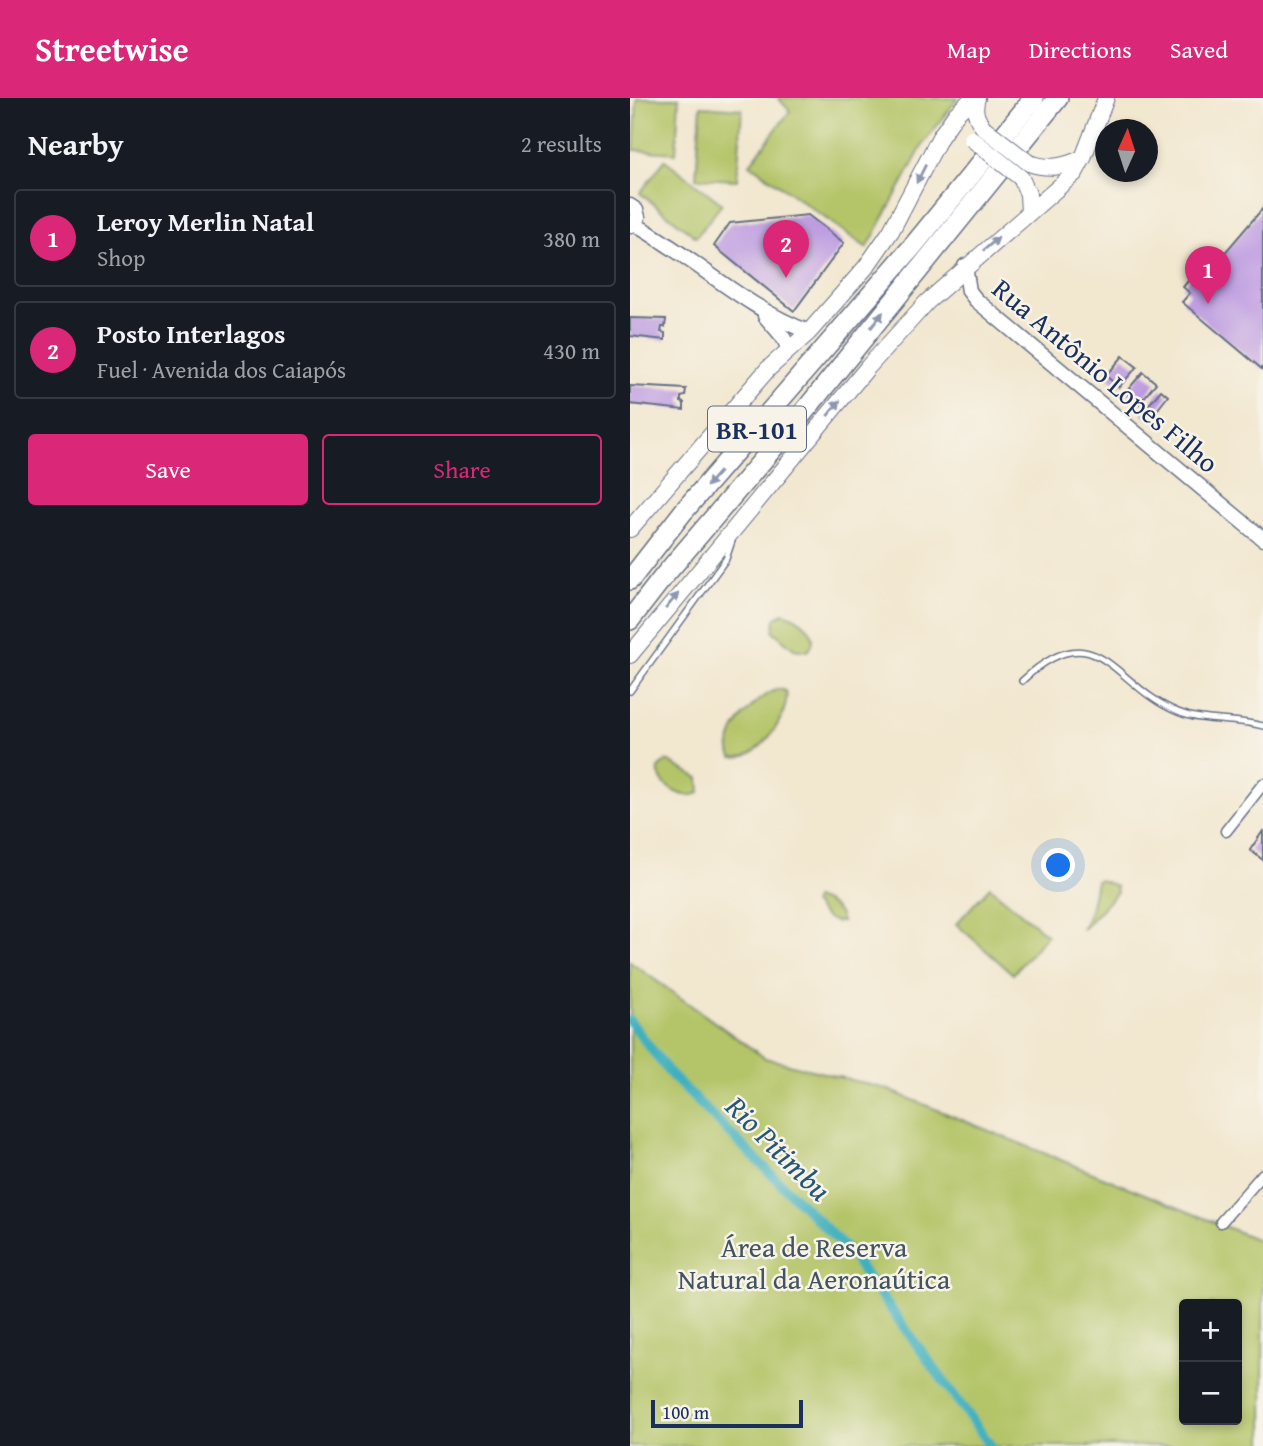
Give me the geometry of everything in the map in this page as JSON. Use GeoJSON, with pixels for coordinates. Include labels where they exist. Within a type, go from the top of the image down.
{"type":"FeatureCollection","features":[{"type":"Feature","properties":{"kind":"highway","name":"BR-101"},"geometry":{"type":"LineString","coordinates":[[630,580],[683,512],[921,237],[1034,98]]}},
{"type":"Feature","properties":{"kind":"highway","name":"BR-101"},"geometry":{"type":"LineString","coordinates":[[630,620],[664,576],[803,413],[1058,98]]}},
{"type":"Feature","properties":{"kind":"main road"},"geometry":{"type":"LineString","coordinates":[[975,98],[978,134],[1020,178],[1028,194],[1030,212]]}},
{"type":"Feature","properties":{"kind":"main road"},"geometry":{"type":"LineString","coordinates":[[630,529],[768,369],[809,332],[866,267],[891,231],[940,137],[956,114],[975,98]]}},
{"type":"Feature","properties":{"kind":"main road"},"geometry":{"type":"LineString","coordinates":[[630,655],[867,367],[927,302],[965,266],[1070,179],[1083,158],[1106,98]]}},
{"type":"Feature","properties":{"kind":"main road"},"geometry":{"type":"LineString","coordinates":[[940,137],[978,134],[1028,163],[1051,168],[1083,158]]}},
{"type":"Feature","properties":{"kind":"street"},"geometry":{"type":"LineString","coordinates":[[633,218],[759,309],[809,332]]}},
{"type":"Feature","properties":{"kind":"street","name":"Rua Antônio Lopes Filho"},"geometry":{"type":"LineString","coordinates":[[965,266],[970,291],[975,300],[1263,539]]}},
{"type":"Feature","properties":{"kind":"street"},"geometry":{"type":"LineString","coordinates":[[759,309],[779,331],[789,349]]}},
{"type":"Feature","properties":{"kind":"street"},"geometry":{"type":"LineString","coordinates":[[1226,831],[1263,784]]}},
{"type":"Feature","properties":{"kind":"street"},"geometry":{"type":"LineString","coordinates":[[1221,1222],[1263,1174]]}},
{"type":"Feature","properties":{"kind":"lane"},"geometry":{"type":"LineString","coordinates":[[630,691],[726,559],[738,525]]}},
{"type":"Feature","properties":{"kind":"lane"},"geometry":{"type":"LineString","coordinates":[[1022,681],[1051,657],[1072,651],[1082,652],[1093,655],[1125,674],[1154,699],[1177,712],[1263,726]]}},
{"type":"Feature","properties":{"kind":"green space"},"geometry":{"type":"Polygon","coordinates":[[[637,98],[679,98],[676,153],[634,150],[637,98]]]}},
{"type":"Feature","properties":{"kind":"green space"},"geometry":{"type":"Polygon","coordinates":[[[778,98],[958,98],[924,143],[867,248],[750,164],[790,111],[778,98]]]}},
{"type":"Feature","properties":{"kind":"green space"},"geometry":{"type":"Polygon","coordinates":[[[701,106],[742,109],[737,180],[696,178],[701,106]]]}},
{"type":"Feature","properties":{"kind":"green space"},"geometry":{"type":"Polygon","coordinates":[[[665,160],[722,204],[696,237],[640,193],[665,160]]]}},
{"type":"Feature","properties":{"kind":"green space"},"geometry":{"type":"Polygon","coordinates":[[[783,613],[802,622],[811,633],[812,645],[807,651],[794,649],[773,631],[775,619],[783,613]]]}},
{"type":"Feature","properties":{"kind":"green space"},"geometry":{"type":"Polygon","coordinates":[[[779,689],[786,691],[786,701],[771,735],[752,752],[742,757],[732,757],[731,737],[743,716],[761,698],[779,689]]]}},
{"type":"Feature","properties":{"kind":"green space"},"geometry":{"type":"Polygon","coordinates":[[[667,761],[699,778],[700,792],[694,795],[680,794],[667,786],[659,774],[659,767],[667,761]]]}},
{"type":"Feature","properties":{"kind":"green space"},"geometry":{"type":"Polygon","coordinates":[[[1096,881],[1116,886],[1117,892],[1082,930],[1090,911],[1096,881]]]}},
{"type":"Feature","properties":{"kind":"green space"},"geometry":{"type":"Polygon","coordinates":[[[990,887],[1047,935],[1013,974],[956,924],[990,887]]]}},
{"type":"Feature","properties":{"kind":"green space"},"geometry":{"type":"Polygon","coordinates":[[[814,899],[832,906],[839,913],[842,922],[825,917],[813,903],[814,899]]]}},
{"type":"Feature","properties":{"kind":"green space","name":"Área de Reserva Natural da Aeronaútica"},"geometry":{"type":"Polygon","coordinates":[[[630,962],[765,1058],[886,1089],[1263,1242],[1263,1446],[630,1446],[630,962]]]}},
{"type":"Feature","properties":{"kind":"building"},"geometry":{"type":"Polygon","coordinates":[[[1263,208],[1263,370],[1182,302],[1190,293],[1183,287],[1210,255],[1217,262],[1263,208]]]}},
{"type":"Feature","properties":{"kind":"building"},"geometry":{"type":"Polygon","coordinates":[[[808,215],[844,243],[794,311],[714,246],[730,223],[808,215]]]}},
{"type":"Feature","properties":{"kind":"building"},"geometry":{"type":"Polygon","coordinates":[[[630,318],[666,319],[661,332],[665,333],[665,340],[630,336],[630,318]]]}},
{"type":"Feature","properties":{"kind":"building"},"geometry":{"type":"Polygon","coordinates":[[[1123,356],[1137,367],[1119,387],[1106,376],[1123,356]]]}},
{"type":"Feature","properties":{"kind":"building"},"geometry":{"type":"Polygon","coordinates":[[[1143,372],[1156,383],[1139,404],[1126,392],[1143,372]]]}},
{"type":"Feature","properties":{"kind":"building"},"geometry":{"type":"Polygon","coordinates":[[[630,386],[686,389],[685,396],[681,397],[684,410],[630,404],[630,386]]]}},
{"type":"Feature","properties":{"kind":"building"},"geometry":{"type":"Polygon","coordinates":[[[1161,390],[1168,396],[1150,419],[1142,413],[1161,390]]]}},
{"type":"Feature","properties":{"kind":"building"},"geometry":{"type":"Polygon","coordinates":[[[1263,831],[1263,860],[1250,850],[1263,831]]]}},
{"type":"Feature","properties":{"kind":"waterway","name":"Rio Pitimbu"},"geometry":{"type":"LineString","coordinates":[[630,1021],[671,1075],[846,1248],[991,1446]]}},
{"type":"Feature","properties":{"kind":"place","name":"Posto Interlagos"},"geometry":{"type":"Point","coordinates":[786,278]}},
{"type":"Feature","properties":{"kind":"place","name":"Leroy Merlin Natal"},"geometry":{"type":"Point","coordinates":[1208,304]}}]}
